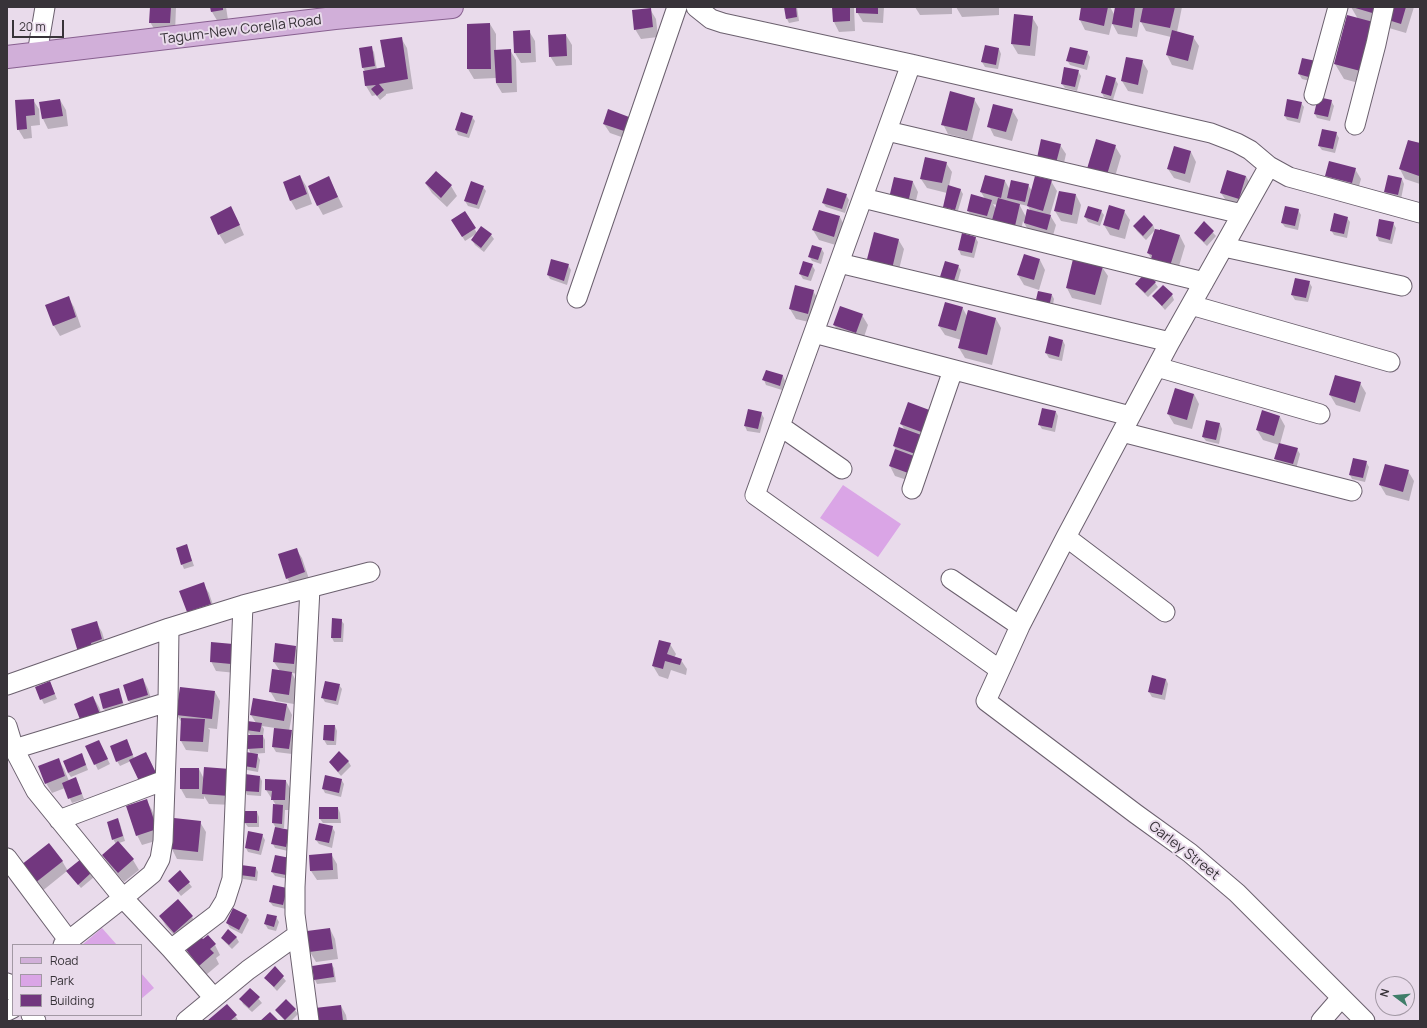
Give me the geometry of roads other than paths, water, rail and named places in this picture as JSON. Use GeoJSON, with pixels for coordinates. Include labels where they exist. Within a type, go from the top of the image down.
{"type":"FeatureCollection","features":[{"type":"Feature","properties":{"kind":"main road","name":"Tagum-New Corella Road"},"geometry":{"type":"LineString","coordinates":[[7,57],[335,18],[452,7]]}},
{"type":"Feature","properties":{"kind":"street"},"geometry":{"type":"LineString","coordinates":[[37,54],[45,7]]}},
{"type":"Feature","properties":{"kind":"street"},"geometry":{"type":"LineString","coordinates":[[577,298],[677,7]]}},
{"type":"Feature","properties":{"kind":"street"},"geometry":{"type":"LineString","coordinates":[[696,7],[711,19],[723,23],[911,64],[1211,133],[1237,143],[1250,150],[1269,166],[1294,178],[1420,213]]}},
{"type":"Feature","properties":{"kind":"street"},"geometry":{"type":"LineString","coordinates":[[1314,95],[1338,7]]}},
{"type":"Feature","properties":{"kind":"street"},"geometry":{"type":"LineString","coordinates":[[1354,125],[1376,44],[1384,7]]}},
{"type":"Feature","properties":{"kind":"street"},"geometry":{"type":"LineString","coordinates":[[911,64],[755,495],[1000,670],[1020,626],[1126,424],[1170,342],[1269,166]]}},
{"type":"Feature","properties":{"kind":"street"},"geometry":{"type":"LineString","coordinates":[[887,131],[1242,214]]}},
{"type":"Feature","properties":{"kind":"street"},"geometry":{"type":"LineString","coordinates":[[862,198],[1204,282]]}},
{"type":"Feature","properties":{"kind":"street"},"geometry":{"type":"LineString","coordinates":[[1224,247],[1402,286]]}},
{"type":"Feature","properties":{"kind":"street"},"geometry":{"type":"LineString","coordinates":[[839,263],[1170,342]]}},
{"type":"Feature","properties":{"kind":"street"},"geometry":{"type":"LineString","coordinates":[[1191,305],[1390,362]]}},
{"type":"Feature","properties":{"kind":"street"},"geometry":{"type":"LineString","coordinates":[[814,333],[953,370],[1126,424],[1352,491]]}},
{"type":"Feature","properties":{"kind":"street"},"geometry":{"type":"LineString","coordinates":[[1157,367],[1320,414]]}},
{"type":"Feature","properties":{"kind":"street"},"geometry":{"type":"LineString","coordinates":[[912,489],[953,370]]}},
{"type":"Feature","properties":{"kind":"street"},"geometry":{"type":"LineString","coordinates":[[780,426],[842,469]]}},
{"type":"Feature","properties":{"kind":"street"},"geometry":{"type":"LineString","coordinates":[[1066,537],[1165,612]]}},
{"type":"Feature","properties":{"kind":"street"},"geometry":{"type":"LineString","coordinates":[[7,685],[169,628],[243,605],[370,572]]}},
{"type":"Feature","properties":{"kind":"street"},"geometry":{"type":"LineString","coordinates":[[951,580],[1020,626]]}},
{"type":"Feature","properties":{"kind":"street"},"geometry":{"type":"LineString","coordinates":[[292,1021],[308,1014],[297,934],[295,887],[310,588]]}},
{"type":"Feature","properties":{"kind":"street"},"geometry":{"type":"LineString","coordinates":[[172,949],[217,914],[225,901],[232,879],[243,605]]}},
{"type":"Feature","properties":{"kind":"street"},"geometry":{"type":"LineString","coordinates":[[7,858],[66,943],[152,874],[160,859],[162,841],[168,702],[169,628]]}},
{"type":"Feature","properties":{"kind":"street","name":"Garley Street"},"geometry":{"type":"LineString","coordinates":[[1000,670],[986,701],[1190,853],[1237,893],[1364,1021]]}},
{"type":"Feature","properties":{"kind":"street"},"geometry":{"type":"LineString","coordinates":[[14,749],[168,702]]}},
{"type":"Feature","properties":{"kind":"street"},"geometry":{"type":"LineString","coordinates":[[7,726],[14,749],[36,791],[123,898],[172,949],[214,998]]}},
{"type":"Feature","properties":{"kind":"street"},"geometry":{"type":"LineString","coordinates":[[59,820],[165,780]]}},
{"type":"Feature","properties":{"kind":"street"},"geometry":{"type":"LineString","coordinates":[[186,1021],[248,970],[297,934]]}},
{"type":"Feature","properties":{"kind":"street"},"geometry":{"type":"LineString","coordinates":[[1321,1021],[1341,998]]}}]}
